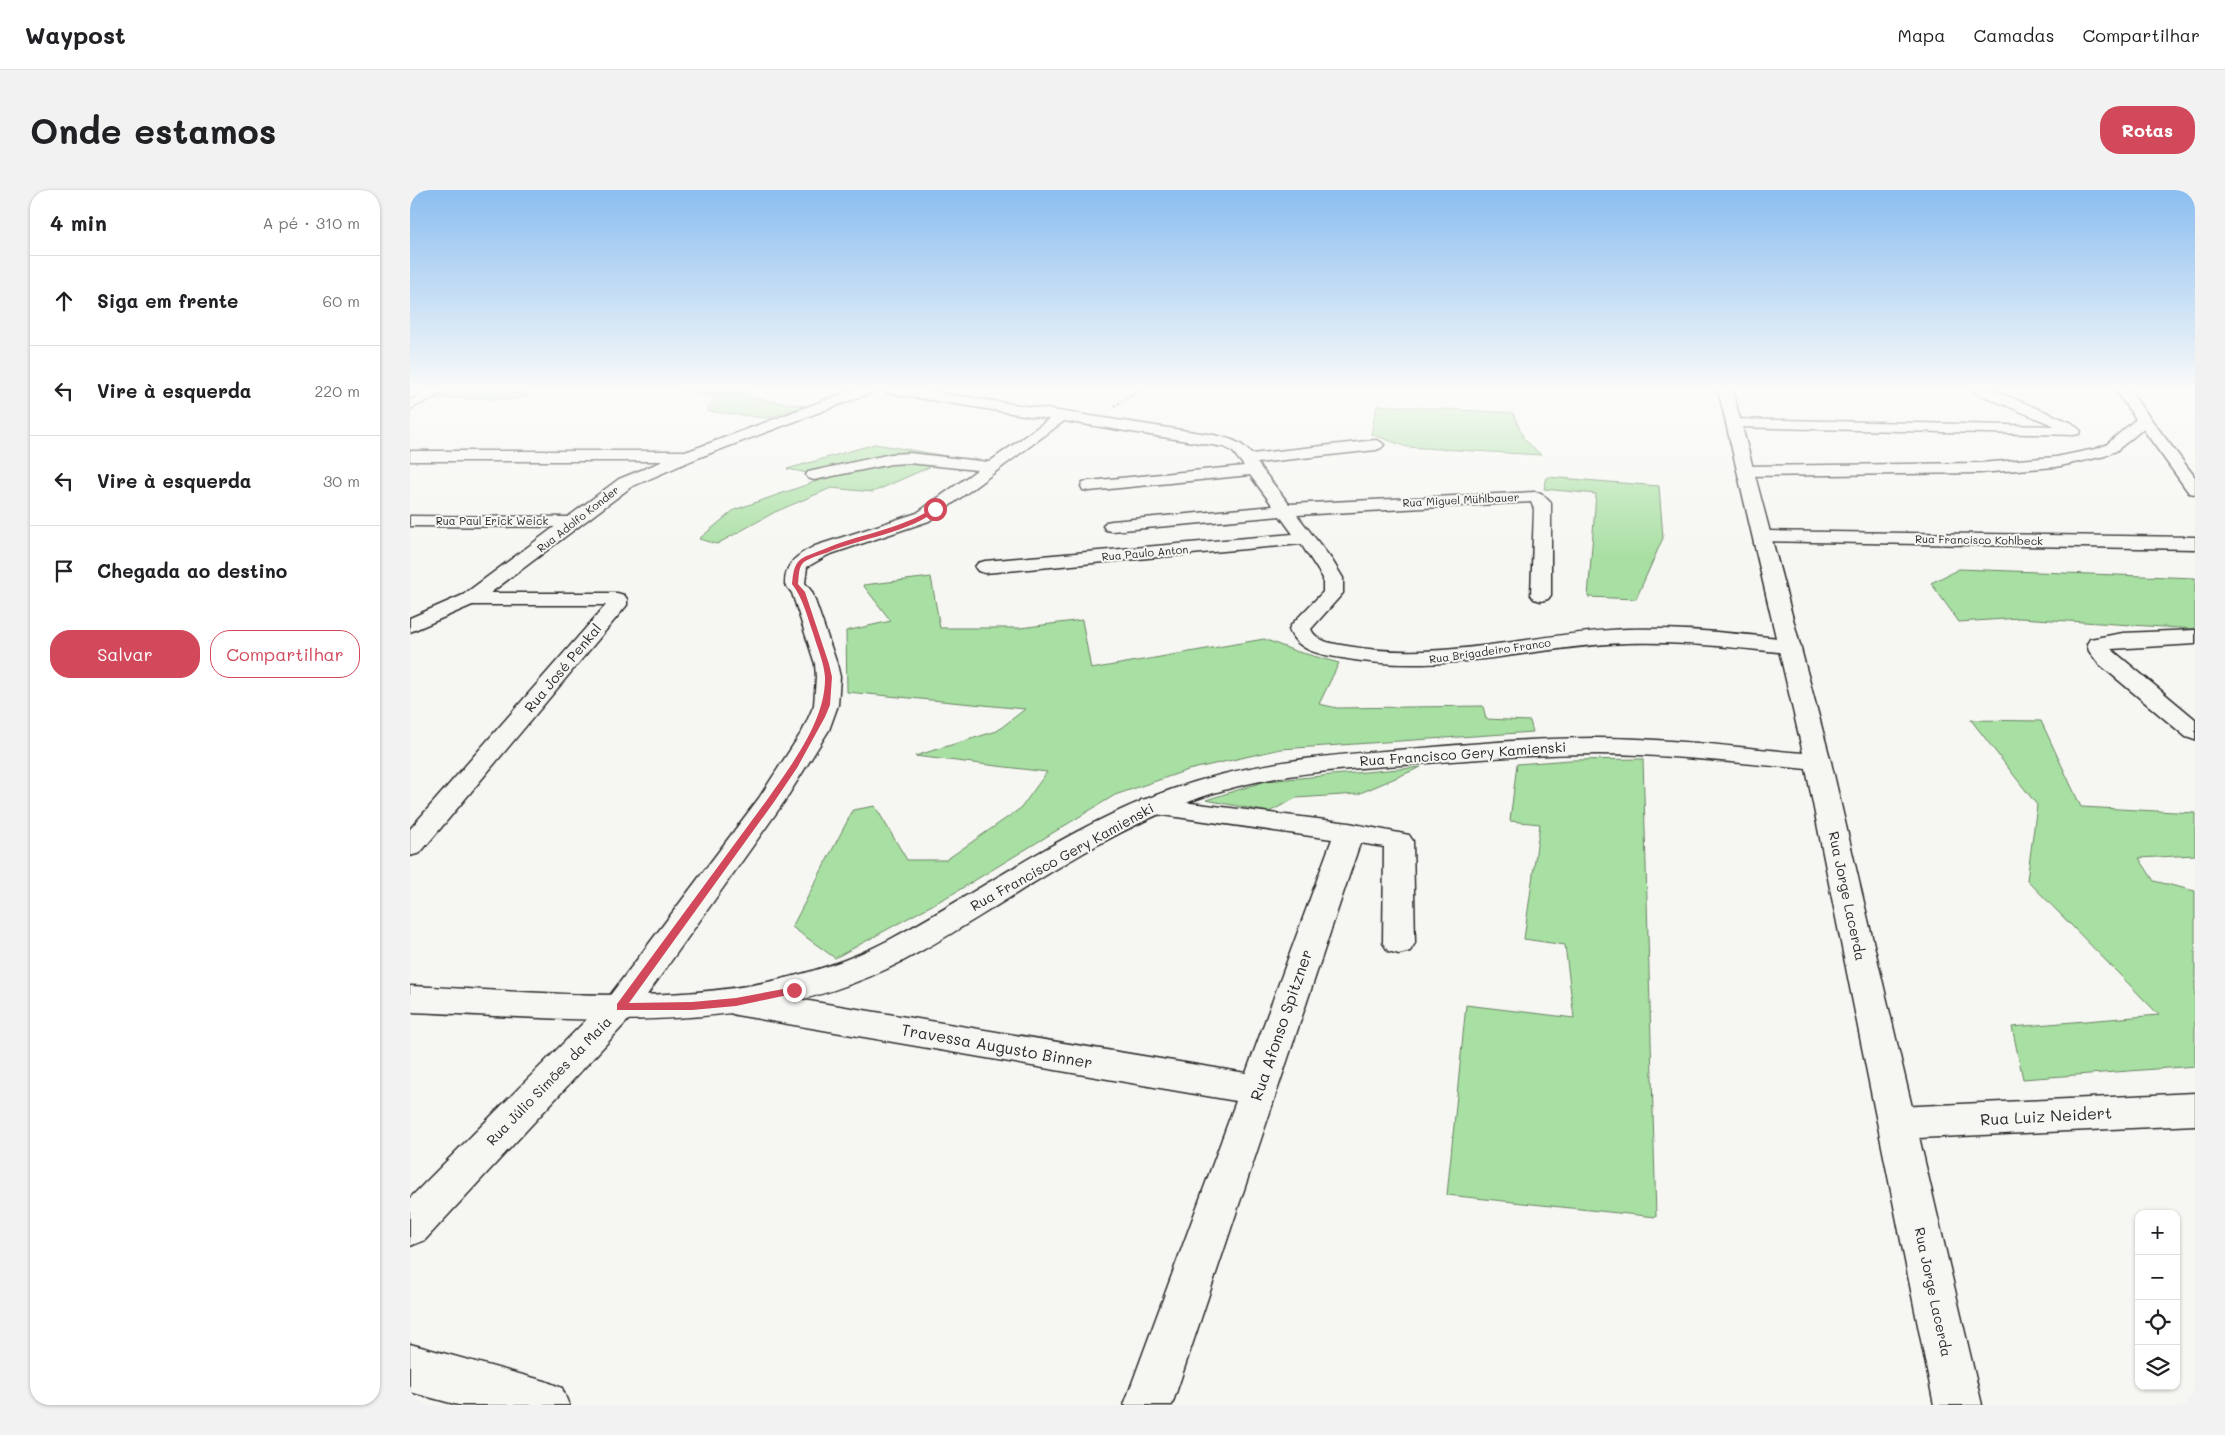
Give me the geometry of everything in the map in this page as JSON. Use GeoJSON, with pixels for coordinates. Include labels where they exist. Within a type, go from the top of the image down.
{"type":"FeatureCollection","features":[{"type":"Feature","properties":{"kind":"street","name":"Rua Adolfo Konder"},"geometry":{"type":"LineString","coordinates":[[410,626],[470,599],[625,483],[717,446]]}},
{"type":"Feature","properties":{"kind":"street","name":"Rua Júlio Simões da Maia"},"geometry":{"type":"LineString","coordinates":[[410,1227],[620,1007],[793,768],[822,717],[826,705],[828,677],[826,664],[802,592],[795,584],[796,570],[802,561],[839,545],[923,517],[1021,446]]}},
{"type":"Feature","properties":{"kind":"street","name":"Rua Brigadeiro Franco"},"geometry":{"type":"LineString","coordinates":[[1232,446],[1239,449],[1330,570],[1334,586],[1333,593],[1300,629],[1301,635],[1313,644],[1385,659],[1432,660],[1555,642],[1630,636],[1690,638],[1790,646]]}},
{"type":"Feature","properties":{"kind":"street"},"geometry":{"type":"LineString","coordinates":[[1090,486],[1251,465],[1372,446]]}},
{"type":"Feature","properties":{"kind":"street","name":"Rua Jorge Lacerda"},"geometry":{"type":"LineString","coordinates":[[1740,446],[1818,762],[1958,1405]]}},
{"type":"Feature","properties":{"kind":"street"},"geometry":{"type":"LineString","coordinates":[[1746,471],[1963,469],[2056,462],[2099,453],[2114,446]]}},
{"type":"Feature","properties":{"kind":"street"},"geometry":{"type":"LineString","coordinates":[[2163,446],[2195,489]]}},
{"type":"Feature","properties":{"kind":"street"},"geometry":{"type":"LineString","coordinates":[[2170,455],[2187,455]]}},
{"type":"Feature","properties":{"kind":"street"},"geometry":{"type":"LineString","coordinates":[[410,456],[689,456]]}},
{"type":"Feature","properties":{"kind":"street"},"geometry":{"type":"LineString","coordinates":[[814,475],[891,459],[909,458],[992,467]]}},
{"type":"Feature","properties":{"kind":"street","name":"Rua Miguel Mühlbauer"},"geometry":{"type":"LineString","coordinates":[[1284,510],[1535,497],[1542,503],[1543,509],[1541,595]]}},
{"type":"Feature","properties":{"kind":"street"},"geometry":{"type":"LineString","coordinates":[[1112,526],[1284,510]]}},
{"type":"Feature","properties":{"kind":"street","name":"Rua Paul Erick Weick"},"geometry":{"type":"LineString","coordinates":[[410,521],[573,522]]}},
{"type":"Feature","properties":{"kind":"street","name":"Rua Francisco Kohlbeck"},"geometry":{"type":"LineString","coordinates":[[1762,536],[2195,543]]}},
{"type":"Feature","properties":{"kind":"street","name":"Rua Paulo Anton"},"geometry":{"type":"LineString","coordinates":[[985,567],[1306,538]]}},
{"type":"Feature","properties":{"kind":"street","name":"Rua José Penkal"},"geometry":{"type":"LineString","coordinates":[[410,847],[617,605],[617,600],[607,598],[470,599]]}},
{"type":"Feature","properties":{"kind":"street"},"geometry":{"type":"LineString","coordinates":[[2195,637],[2123,640],[2098,644],[2100,651],[2106,658],[2195,732]]}},
{"type":"Feature","properties":{"kind":"street","name":"Rua Francisco Gery Kamienski"},"geometry":{"type":"LineString","coordinates":[[410,999],[620,1007],[692,1006],[736,1002],[836,979],[875,962],[1071,849],[1151,806],[1219,783],[1295,767],[1519,748],[1640,747],[1818,762]]}},
{"type":"Feature","properties":{"kind":"street"},"geometry":{"type":"LineString","coordinates":[[1151,806],[1349,832],[1399,841],[1399,943]]}},
{"type":"Feature","properties":{"kind":"street","name":"Rua Afonso Spitzner"},"geometry":{"type":"LineString","coordinates":[[1148,1405],[1349,832]]}},
{"type":"Feature","properties":{"kind":"street","name":"Travessa Augusto Binner"},"geometry":{"type":"LineString","coordinates":[[736,1002],[1258,1090]]}},
{"type":"Feature","properties":{"kind":"street","name":"Rua Luiz Neidert"},"geometry":{"type":"LineString","coordinates":[[1897,1123],[2195,1109]]}},
{"type":"Feature","properties":{"kind":"street"},"geometry":{"type":"LineString","coordinates":[[410,1368],[540,1404]]}},
{"type":"Feature","properties":{"kind":"green space"},"geometry":{"type":"Polygon","coordinates":[[[869,446],[885,446],[952,457],[873,492],[831,488],[775,512],[717,544],[699,539],[734,510],[829,477],[787,469],[869,446]]]}},
{"type":"Feature","properties":{"kind":"green space"},"geometry":{"type":"Polygon","coordinates":[[[1403,446],[1531,446],[1541,455],[1403,446]]]}},
{"type":"Feature","properties":{"kind":"green space"},"geometry":{"type":"Polygon","coordinates":[[[1547,477],[1659,486],[1663,538],[1636,599],[1588,597],[1596,494],[1544,489],[1547,477]]]}},
{"type":"Feature","properties":{"kind":"green space"},"geometry":{"type":"Polygon","coordinates":[[[1959,569],[2195,578],[2195,629],[2020,618],[1959,622],[1931,583],[1959,569]]]}},
{"type":"Feature","properties":{"kind":"green space"},"geometry":{"type":"Polygon","coordinates":[[[931,577],[940,628],[1020,628],[1082,620],[1091,669],[1264,639],[1295,651],[1339,663],[1319,704],[1337,708],[1483,706],[1486,719],[1530,721],[1533,732],[1281,749],[1188,770],[1115,795],[954,893],[835,958],[792,927],[853,810],[875,806],[907,860],[946,860],[1021,808],[1047,772],[915,756],[997,731],[1025,709],[847,692],[846,631],[891,621],[863,585],[931,577]]]}},
{"type":"Feature","properties":{"kind":"green space"},"geometry":{"type":"Polygon","coordinates":[[[1971,720],[2041,721],[2081,807],[2195,813],[2195,855],[2139,858],[2154,881],[2195,891],[2195,1066],[2023,1079],[2012,1027],[2159,1015],[2027,880],[2037,805],[1971,720]]]}},
{"type":"Feature","properties":{"kind":"green space"},"geometry":{"type":"Polygon","coordinates":[[[1643,759],[1656,1217],[1447,1195],[1466,1005],[1574,1018],[1565,945],[1524,939],[1540,824],[1510,821],[1517,764],[1570,760],[1643,759]]]}},
{"type":"Feature","properties":{"kind":"green space"},"geometry":{"type":"Polygon","coordinates":[[[1421,767],[1358,794],[1296,798],[1269,812],[1206,800],[1266,781],[1421,767]]]}},
{"type":"Feature","properties":{"kind":"route"},"geometry":{"type":"LineString","coordinates":[[794,990],[736,1002],[692,1006],[620,1007],[770,802],[793,768],[822,717],[828,692],[826,664],[802,592],[795,584],[796,570],[802,561],[819,552],[903,525],[923,517],[935,509]]}}]}
